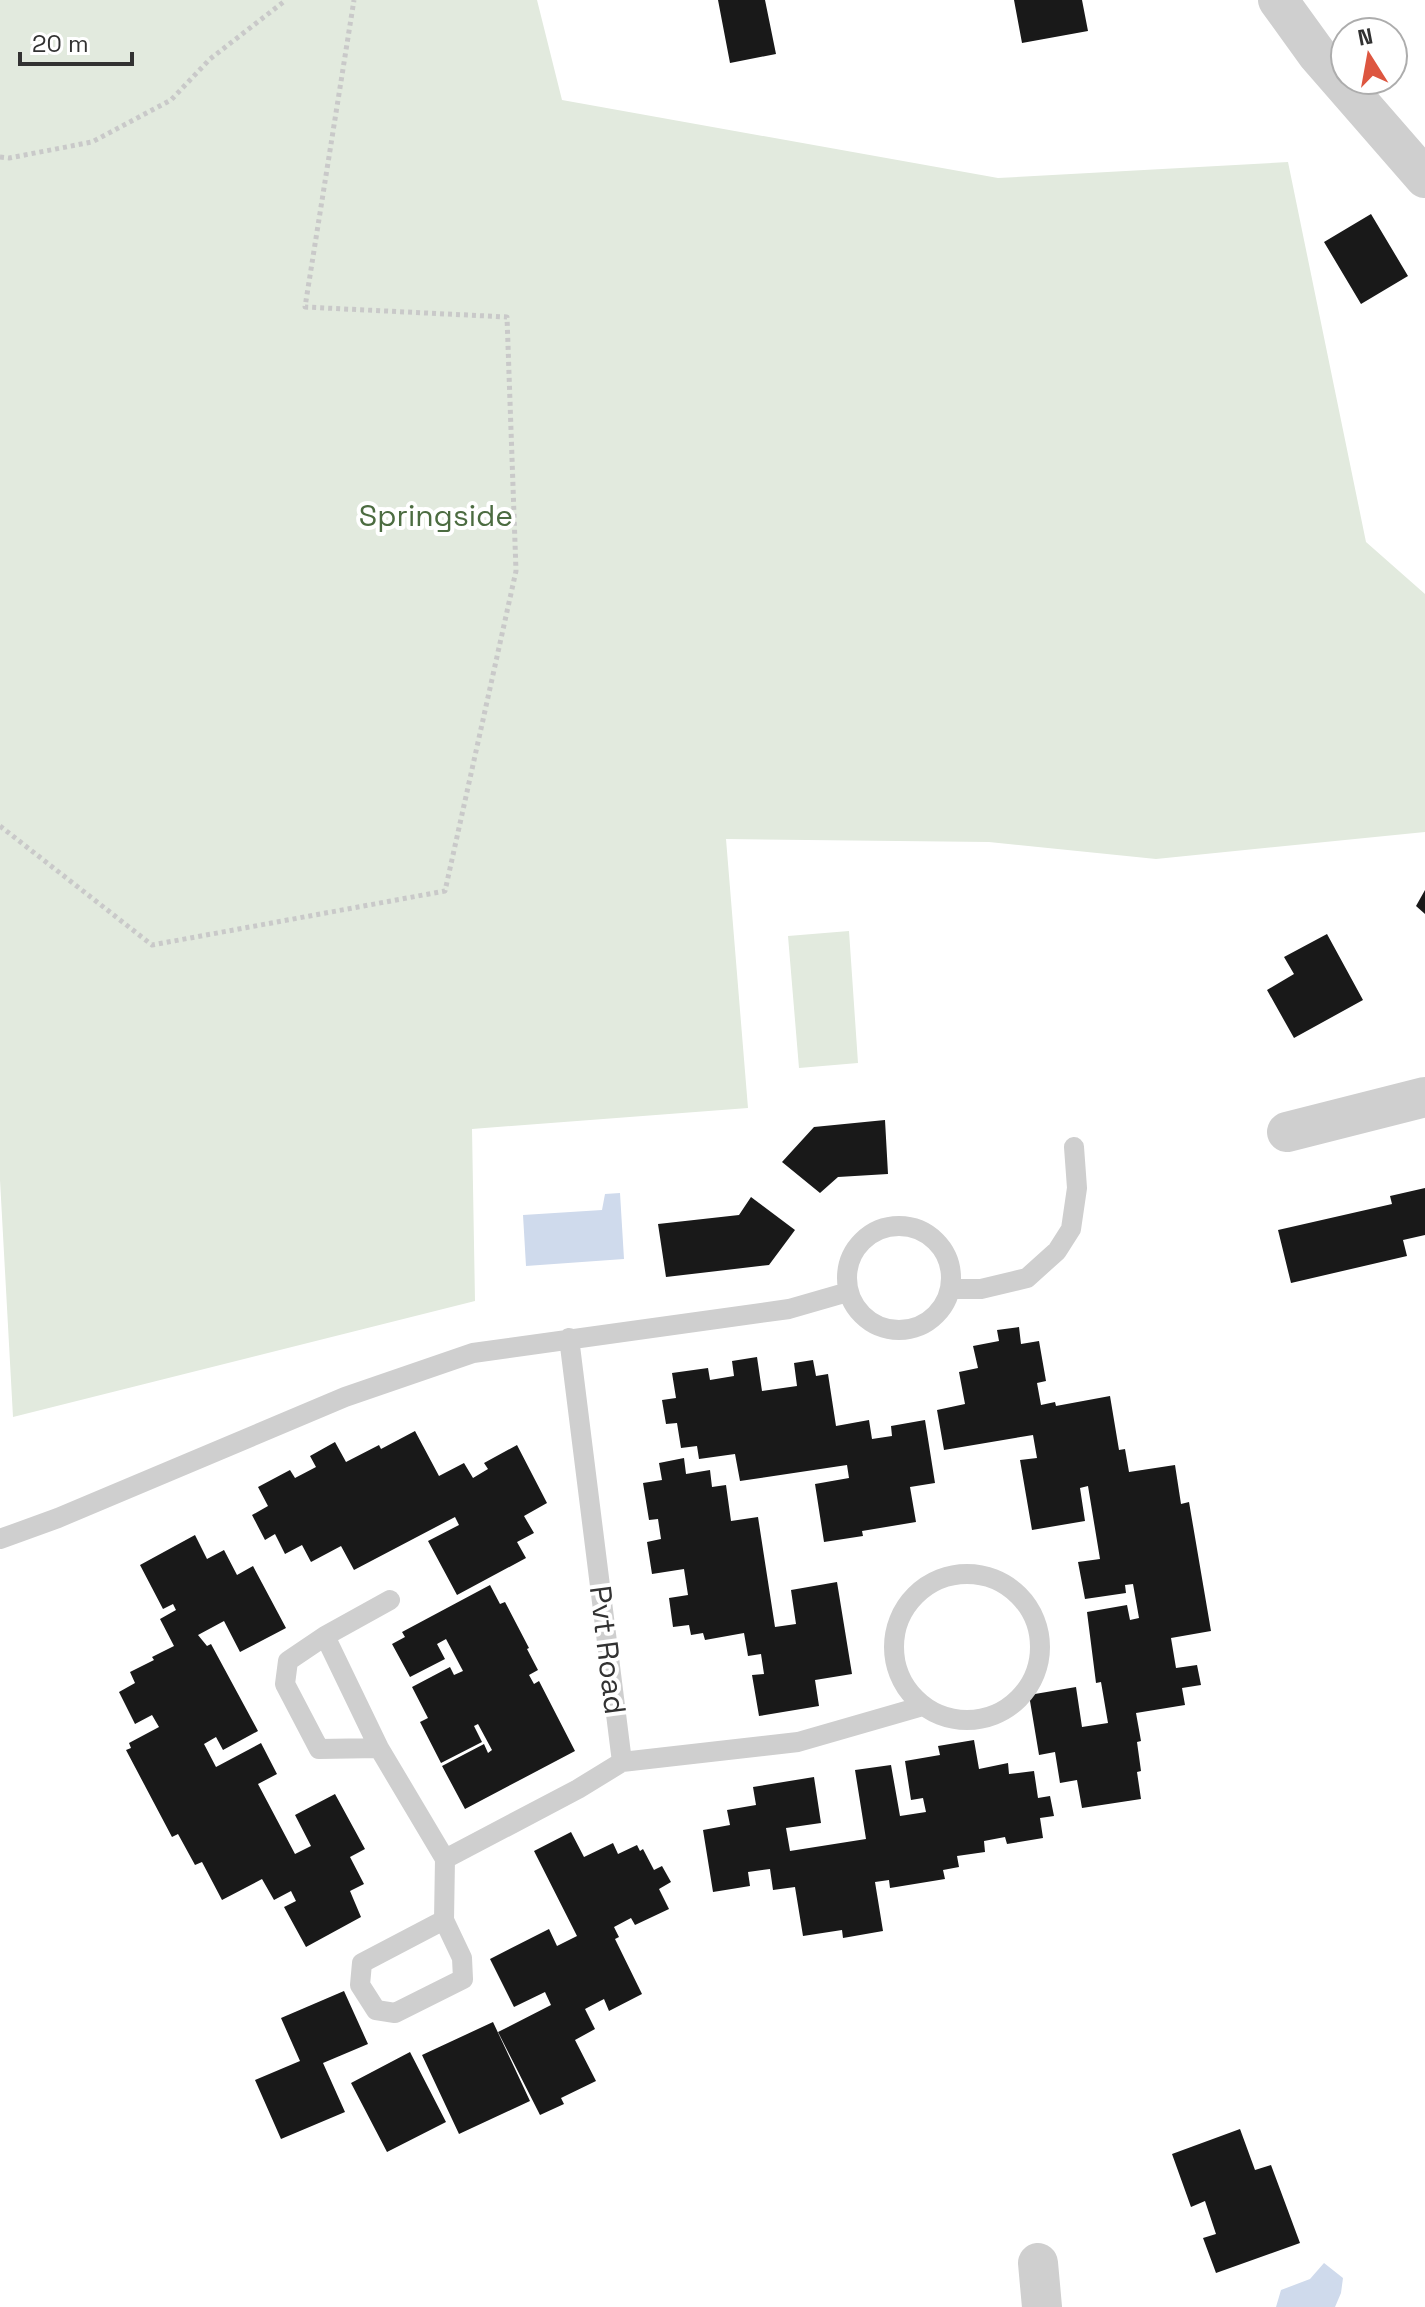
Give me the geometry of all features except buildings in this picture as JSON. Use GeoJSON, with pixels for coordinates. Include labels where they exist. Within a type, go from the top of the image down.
{"type":"FeatureCollection","features":[{"type":"Feature","properties":{"kind":"street"},"geometry":{"type":"LineString","coordinates":[[1278,0],[1317,54],[1425,178]]}},
{"type":"Feature","properties":{"kind":"street"},"geometry":{"type":"LineString","coordinates":[[1287,1132],[1425,1097]]}},
{"type":"Feature","properties":{"kind":"street"},"geometry":{"type":"LineString","coordinates":[[1038,2263],[1042,2307]]}},
{"type":"Feature","properties":{"kind":"lane"},"geometry":{"type":"LineString","coordinates":[[951,1289],[981,1289],[1027,1278],[1057,1251],[1071,1229],[1077,1188],[1074,1147]]}},
{"type":"Feature","properties":{"kind":"lane"},"geometry":{"type":"LineString","coordinates":[[906,1225],[923,1231],[937,1241],[947,1255],[952,1272],[951,1289],[945,1305],[933,1318],[918,1327],[901,1331],[884,1328],[868,1320],[856,1308],[848,1292],[846,1275],[859,1243],[873,1232],[889,1226],[906,1225]]}},
{"type":"Feature","properties":{"kind":"lane"},"geometry":{"type":"LineString","coordinates":[[0,1539],[58,1518],[345,1397],[473,1353],[789,1309],[848,1292]]}},
{"type":"Feature","properties":{"kind":"lane","name":"Pvt Road"},"geometry":{"type":"LineString","coordinates":[[569,1338],[622,1762]]}},
{"type":"Feature","properties":{"kind":"lane"},"geometry":{"type":"LineString","coordinates":[[445,1859],[578,1789],[622,1762],[798,1742],[923,1706],[946,1718],[970,1720],[994,1716],[1015,1703],[1031,1684],[1040,1661],[1041,1636],[1034,1613],[1019,1593],[999,1580],[975,1573],[951,1574],[929,1584],[910,1599],[898,1620],[893,1644],[896,1668],[907,1689],[923,1706]]}},
{"type":"Feature","properties":{"kind":"lane"},"geometry":{"type":"LineString","coordinates":[[379,1748],[319,1749],[285,1684],[288,1661],[325,1636],[390,1600]]}},
{"type":"Feature","properties":{"kind":"lane"},"geometry":{"type":"LineString","coordinates":[[325,1636],[379,1748],[445,1859],[444,1920],[462,1958],[463,1979],[395,2013],[376,2010],[360,1985],[362,1963],[444,1920]]}},
{"type":"Feature","properties":{"kind":"path"},"geometry":{"type":"LineString","coordinates":[[0,157],[9,158],[92,142],[171,100],[210,59],[286,0]]}},
{"type":"Feature","properties":{"kind":"path"},"geometry":{"type":"LineString","coordinates":[[0,826],[152,945],[445,891],[516,571],[507,317],[305,307],[354,0]]}},
{"type":"Feature","properties":{"kind":"green space","name":"Springside"},"geometry":{"type":"Polygon","coordinates":[[[0,0],[537,0],[562,100],[998,178],[1288,162],[1366,542],[1425,594],[1425,832],[1156,859],[989,842],[726,839],[748,1108],[472,1129],[475,1301],[13,1417],[0,1180],[0,0]]]}},
{"type":"Feature","properties":{"kind":"green space"},"geometry":{"type":"Polygon","coordinates":[[[849,931],[858,1063],[799,1068],[788,936],[849,931]]]}},
{"type":"Feature","properties":{"kind":"water"},"geometry":{"type":"Polygon","coordinates":[[[620,1193],[624,1259],[526,1266],[523,1215],[602,1210],[605,1194],[620,1193]]]}},
{"type":"Feature","properties":{"kind":"water"},"geometry":{"type":"Polygon","coordinates":[[[1324,2263],[1343,2278],[1335,2307],[1276,2307],[1281,2290],[1310,2279],[1324,2263]]]}}]}
